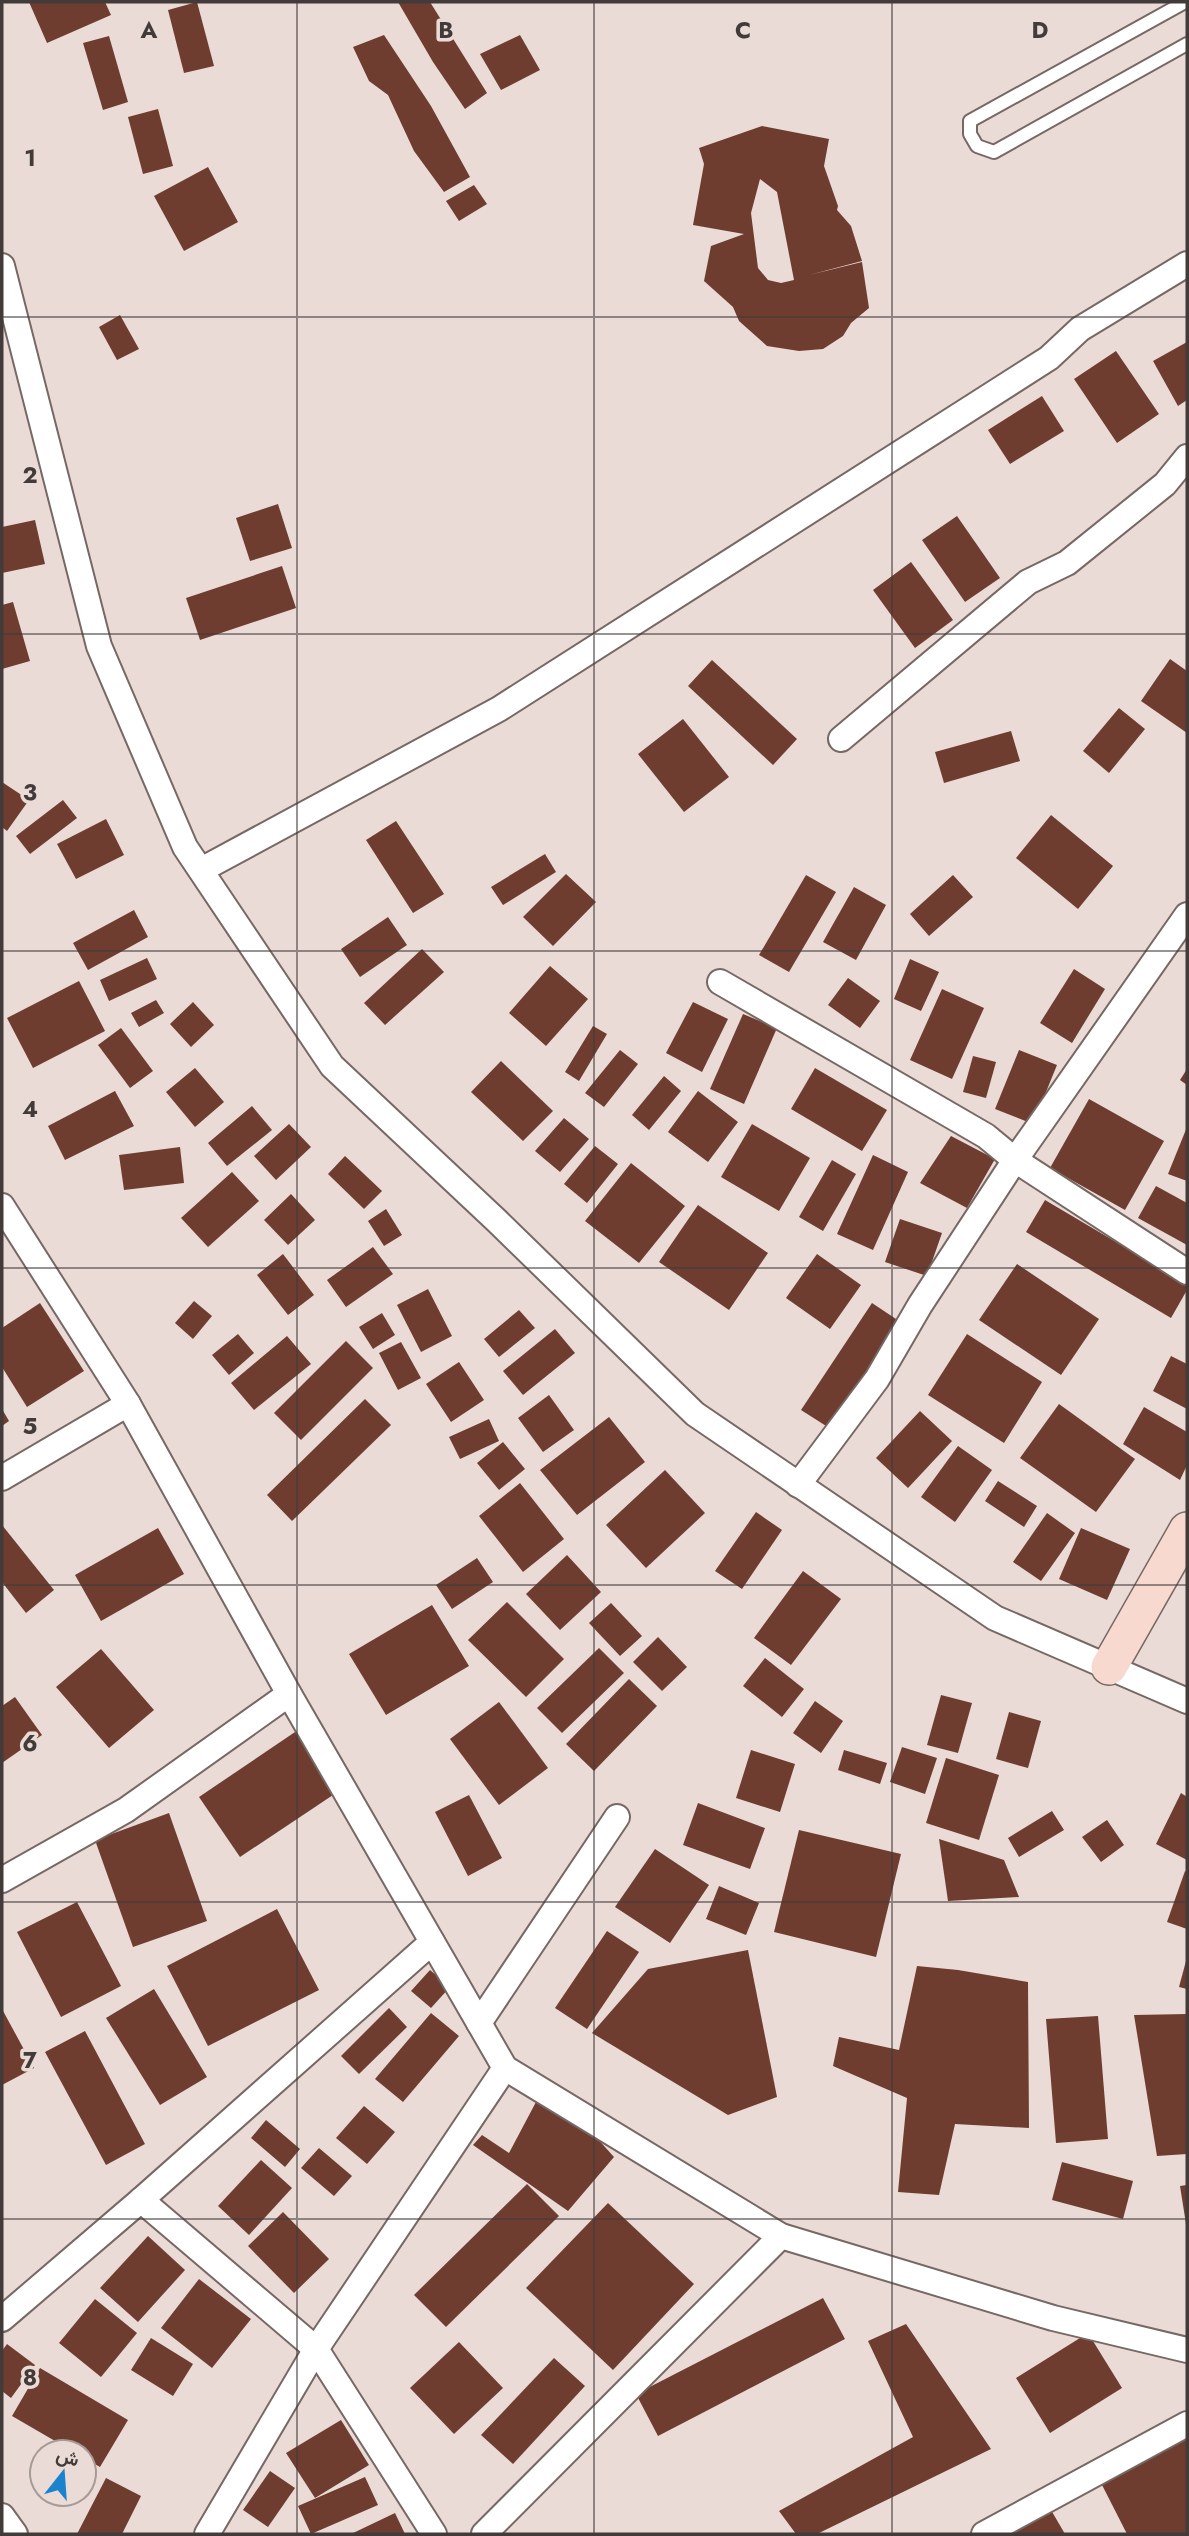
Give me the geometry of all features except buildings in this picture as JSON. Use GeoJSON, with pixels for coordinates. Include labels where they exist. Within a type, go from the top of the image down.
{"type":"FeatureCollection","features":[{"type":"Feature","properties":{"kind":"street"},"geometry":{"type":"LineString","coordinates":[[201,870],[499,709],[1049,358],[1080,329],[1187,264]]}},
{"type":"Feature","properties":{"kind":"street"},"geometry":{"type":"LineString","coordinates":[[2,266],[5,298],[99,646],[186,846],[332,1066],[497,1221],[695,1414],[995,1618],[1187,1701]]}},
{"type":"Feature","properties":{"kind":"street"},"geometry":{"type":"LineString","coordinates":[[841,739],[1028,582],[1067,563],[1165,484],[1187,457]]}},
{"type":"Feature","properties":{"kind":"street"},"geometry":{"type":"LineString","coordinates":[[798,1485],[877,1379],[920,1305],[1015,1160],[1187,915]]}},
{"type":"Feature","properties":{"kind":"street"},"geometry":{"type":"LineString","coordinates":[[720,982],[986,1136],[1015,1160],[1187,1272]]}},
{"type":"Feature","properties":{"kind":"street"},"geometry":{"type":"LineString","coordinates":[[2,1206],[128,1404],[289,1694],[505,2068],[781,2236],[1053,2318],[1187,2350]]}},
{"type":"Feature","properties":{"kind":"street"},"geometry":{"type":"LineString","coordinates":[[2,1478],[128,1404]]}},
{"type":"Feature","properties":{"kind":"street"},"geometry":{"type":"LineString","coordinates":[[1109,1667],[1187,1530]]}},
{"type":"Feature","properties":{"kind":"street"},"geometry":{"type":"LineString","coordinates":[[2,1880],[126,1810],[289,1694]]}},
{"type":"Feature","properties":{"kind":"street"},"geometry":{"type":"LineString","coordinates":[[479,2024],[617,1816]]}},
{"type":"Feature","properties":{"kind":"street"},"geometry":{"type":"LineString","coordinates":[[2,2319],[141,2200],[432,1942]]}},
{"type":"Feature","properties":{"kind":"street"},"geometry":{"type":"LineString","coordinates":[[207,2534],[316,2348],[505,2068]]}},
{"type":"Feature","properties":{"kind":"street"},"geometry":{"type":"LineString","coordinates":[[141,2200],[316,2348],[434,2534]]}},
{"type":"Feature","properties":{"kind":"street"},"geometry":{"type":"LineString","coordinates":[[484,2534],[781,2236]]}},
{"type":"Feature","properties":{"kind":"street"},"geometry":{"type":"LineString","coordinates":[[984,2534],[1187,2424]]}},
{"type":"Feature","properties":{"kind":"street"},"geometry":{"type":"LineString","coordinates":[[2,2516],[15,2534]]}},
{"type":"Feature","properties":{"kind":"lane"},"geometry":{"type":"LineString","coordinates":[[1185,2],[970,121],[970,134],[977,146],[993,152],[1187,44]]}}]}
